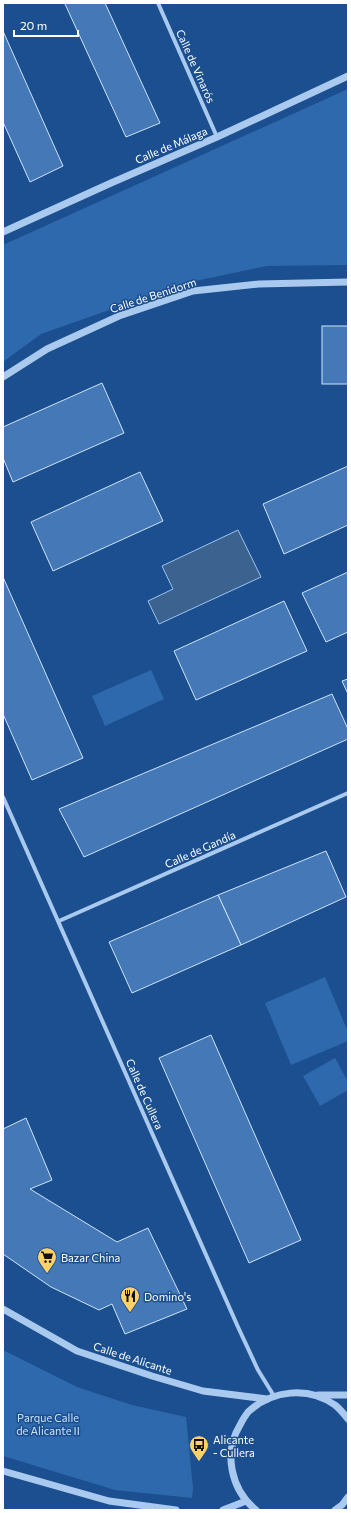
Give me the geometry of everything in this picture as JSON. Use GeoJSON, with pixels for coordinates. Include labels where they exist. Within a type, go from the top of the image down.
{"type":"FeatureCollection","features":[{"type":"Feature","properties":{"kind":"street","name":"Calle de Vinarós"},"geometry":{"type":"LineString","coordinates":[[158,3],[217,137]]}},
{"type":"Feature","properties":{"kind":"street","name":"Calle de Málaga"},"geometry":{"type":"LineString","coordinates":[[4,229],[217,137],[348,76]]}},
{"type":"Feature","properties":{"kind":"street","name":"Calle de Benidorm"},"geometry":{"type":"LineString","coordinates":[[3,377],[54,346],[119,316],[193,291],[259,284],[348,282]]}},
{"type":"Feature","properties":{"kind":"street","name":"Calle de Gandía"},"geometry":{"type":"LineString","coordinates":[[59,921],[348,793]]}},
{"type":"Feature","properties":{"kind":"street","name":"Calle de Cullera"},"geometry":{"type":"LineString","coordinates":[[3,797],[270,1397]]}},
{"type":"Feature","properties":{"kind":"street","name":"Calle de Alicante"},"geometry":{"type":"LineString","coordinates":[[3,1309],[77,1351],[152,1376],[204,1391],[270,1397]]}},
{"type":"Feature","properties":{"kind":"street"},"geometry":{"type":"LineString","coordinates":[[256,1510],[247,1505],[234,1480],[230,1457],[235,1433],[247,1413],[270,1397],[294,1392],[316,1395],[348,1395]]}},
{"type":"Feature","properties":{"kind":"street"},"geometry":{"type":"LineString","coordinates":[[316,1395],[336,1405],[348,1419]]}},
{"type":"Feature","properties":{"kind":"street"},"geometry":{"type":"LineString","coordinates":[[3,1471],[109,1501],[176,1510]]}},
{"type":"Feature","properties":{"kind":"street"},"geometry":{"type":"LineString","coordinates":[[335,1510],[342,1505],[348,1497]]}},
{"type":"Feature","properties":{"kind":"street"},"geometry":{"type":"LineString","coordinates":[[223,1510],[247,1505]]}},
{"type":"Feature","properties":{"kind":"green space"},"geometry":{"type":"Polygon","coordinates":[[[348,89],[348,265],[267,266],[186,283],[41,334],[3,362],[3,245],[348,89]]]}},
{"type":"Feature","properties":{"kind":"green space"},"geometry":{"type":"Polygon","coordinates":[[[151,670],[164,699],[105,726],[92,696],[151,670]]]}},
{"type":"Feature","properties":{"kind":"green space"},"geometry":{"type":"Polygon","coordinates":[[[325,977],[348,1032],[348,1041],[291,1065],[265,1003],[325,977]]]}},
{"type":"Feature","properties":{"kind":"green space"},"geometry":{"type":"Polygon","coordinates":[[[335,1058],[348,1082],[348,1090],[320,1106],[303,1076],[335,1058]]]}},
{"type":"Feature","properties":{"kind":"green space","name":"Parque Calle de Alicante II"},"geometry":{"type":"Polygon","coordinates":[[[3,1350],[77,1387],[132,1405],[186,1417],[193,1488],[192,1498],[115,1490],[3,1456],[3,1350]]]}},
{"type":"Feature","properties":{"kind":"shaded area"},"geometry":{"type":"Polygon","coordinates":[[[238,530],[261,577],[159,624],[148,601],[173,589],[162,566],[238,530]]]}},
{"type":"Feature","properties":{"kind":"building"},"geometry":{"type":"Polygon","coordinates":[[[105,3],[160,123],[126,137],[65,4],[105,3]]]}},
{"type":"Feature","properties":{"kind":"building"},"geometry":{"type":"Polygon","coordinates":[[[3,31],[63,166],[30,182],[3,122],[3,31]]]}},
{"type":"Feature","properties":{"kind":"building"},"geometry":{"type":"Polygon","coordinates":[[[322,326],[348,326],[348,384],[322,384],[322,326]]]}},
{"type":"Feature","properties":{"kind":"building"},"geometry":{"type":"Polygon","coordinates":[[[102,383],[124,433],[13,482],[3,458],[3,427],[102,383]]]}},
{"type":"Feature","properties":{"kind":"building"},"geometry":{"type":"Polygon","coordinates":[[[348,466],[348,525],[284,554],[263,504],[348,466]]]}},
{"type":"Feature","properties":{"kind":"building"},"geometry":{"type":"Polygon","coordinates":[[[140,472],[163,521],[53,571],[31,522],[140,472]]]}},
{"type":"Feature","properties":{"kind":"building"},"geometry":{"type":"Polygon","coordinates":[[[348,572],[348,632],[326,642],[302,593],[348,572]]]}},
{"type":"Feature","properties":{"kind":"building"},"geometry":{"type":"Polygon","coordinates":[[[3,577],[83,758],[32,780],[3,714],[3,577]]]}},
{"type":"Feature","properties":{"kind":"building"},"geometry":{"type":"Polygon","coordinates":[[[284,601],[307,651],[196,700],[174,651],[284,601]]]}},
{"type":"Feature","properties":{"kind":"building"},"geometry":{"type":"Polygon","coordinates":[[[348,679],[348,694],[342,681],[348,679]]]}},
{"type":"Feature","properties":{"kind":"building"},"geometry":{"type":"Polygon","coordinates":[[[332,694],[348,729],[348,739],[84,857],[59,809],[332,694]]]}},
{"type":"Feature","properties":{"kind":"building"},"geometry":{"type":"Polygon","coordinates":[[[326,851],[346,897],[241,945],[218,895],[326,851]]]}},
{"type":"Feature","properties":{"kind":"building"},"geometry":{"type":"Polygon","coordinates":[[[218,895],[241,945],[132,993],[109,942],[218,895]]]}},
{"type":"Feature","properties":{"kind":"building"},"geometry":{"type":"Polygon","coordinates":[[[211,1035],[301,1240],[249,1263],[159,1058],[211,1035]]]}},
{"type":"Feature","properties":{"kind":"building"},"geometry":{"type":"Polygon","coordinates":[[[26,1118],[52,1180],[30,1189],[117,1242],[148,1228],[187,1309],[125,1334],[112,1304],[99,1310],[51,1287],[3,1254],[3,1129],[26,1118]]]}},
{"type":"Feature","properties":{"kind":"place","name":"Bazar China"},"geometry":{"type":"Point","coordinates":[47,1274]}},
{"type":"Feature","properties":{"kind":"place","name":"Domino's"},"geometry":{"type":"Point","coordinates":[130,1313]}},
{"type":"Feature","properties":{"kind":"place","name":"Alicante - Cullera"},"geometry":{"type":"Point","coordinates":[199,1462]}}]}
